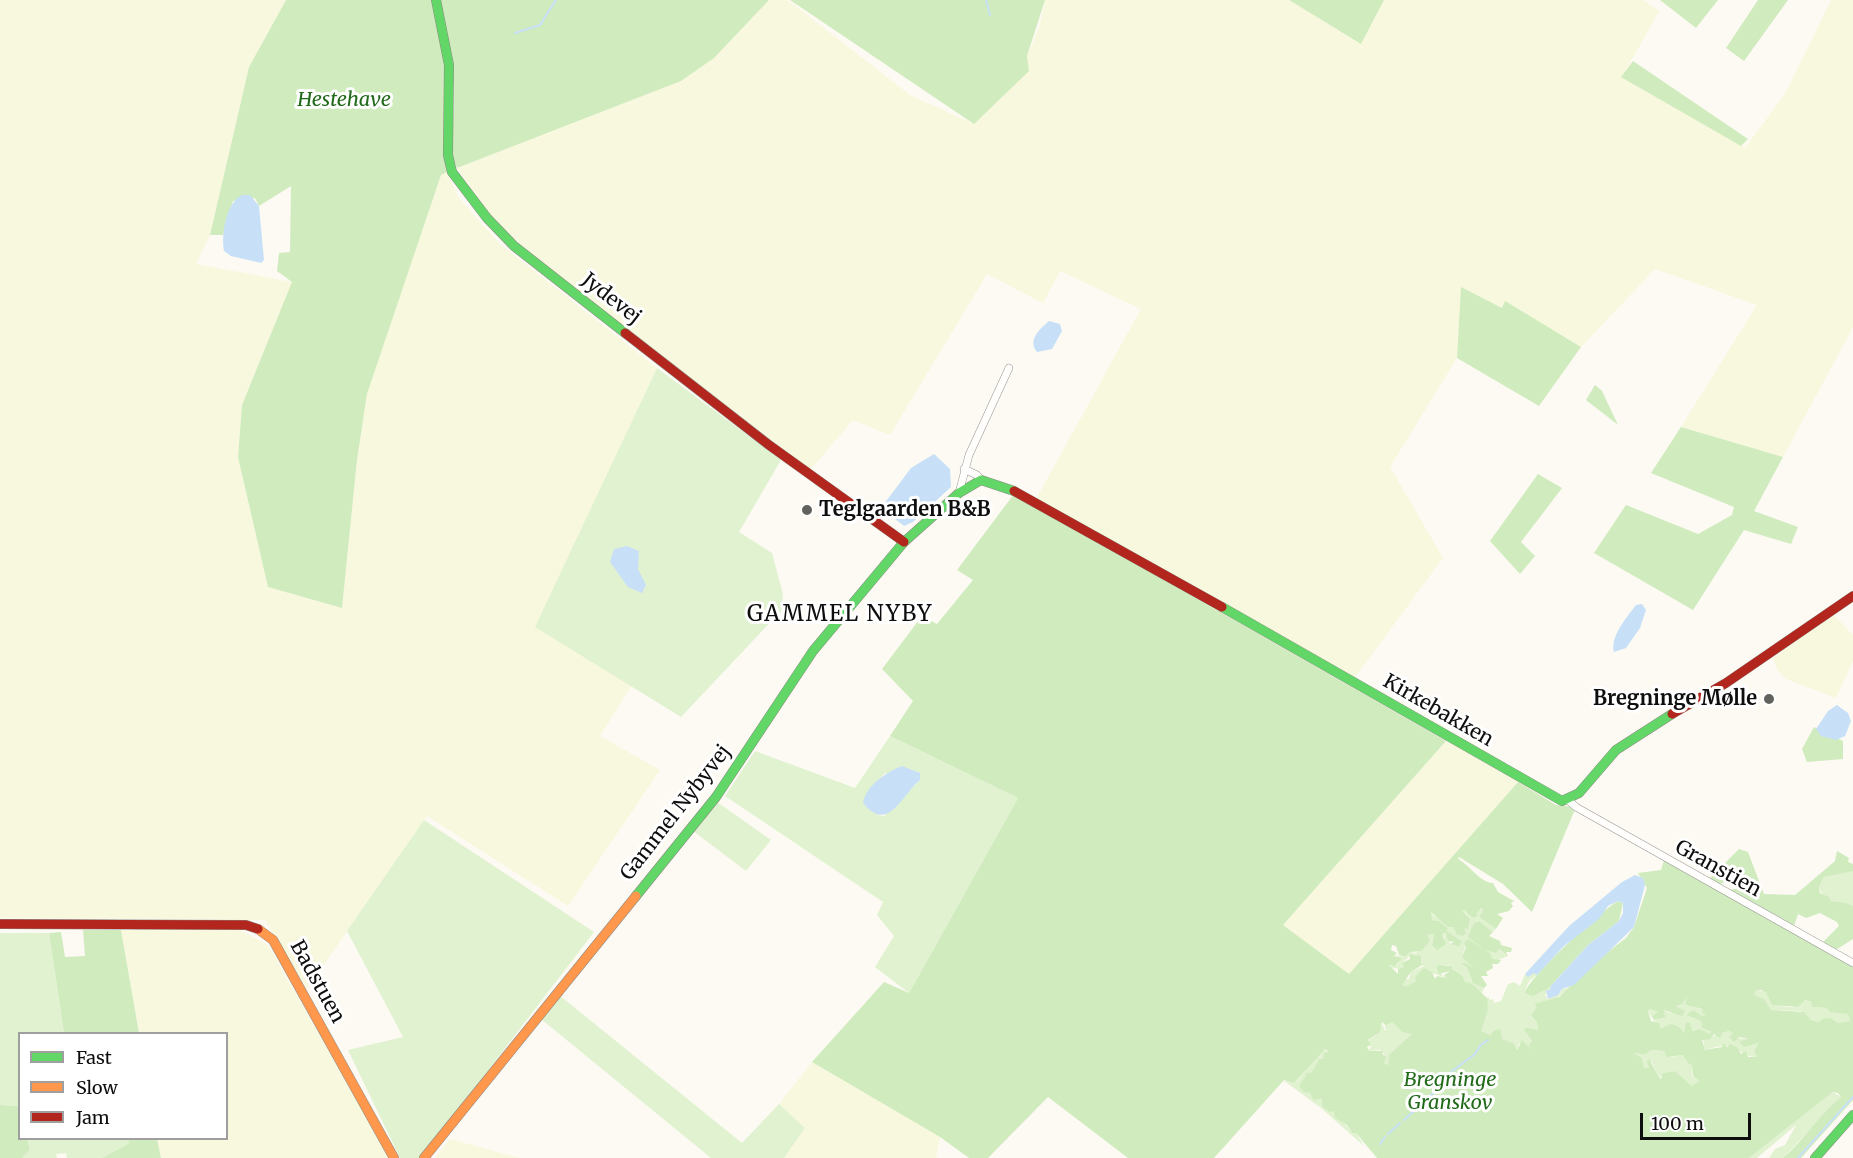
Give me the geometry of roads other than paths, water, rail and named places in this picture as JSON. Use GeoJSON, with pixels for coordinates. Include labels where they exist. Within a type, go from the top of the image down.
{"type":"FeatureCollection","features":[{"type":"Feature","properties":{"kind":"street","name":"Jydevej"},"geometry":{"type":"LineString","coordinates":[[436,0],[449,65],[448,155],[452,172],[487,218],[514,246],[769,445],[904,542]]}},
{"type":"Feature","properties":{"kind":"street"},"geometry":{"type":"LineString","coordinates":[[958,493],[964,469],[1009,368]]}},
{"type":"Feature","properties":{"kind":"street"},"geometry":{"type":"LineString","coordinates":[[964,469],[977,475],[981,480]]}},
{"type":"Feature","properties":{"kind":"street","name":"Gammel Nybyvej"},"geometry":{"type":"LineString","coordinates":[[424,1158],[716,797],[813,651],[904,542],[958,493],[981,480]]}},
{"type":"Feature","properties":{"kind":"street","name":"Kirkebakken"},"geometry":{"type":"LineString","coordinates":[[981,480],[1005,486],[1029,499],[1281,640],[1551,797],[1568,800]]}},
{"type":"Feature","properties":{"kind":"street"},"geometry":{"type":"LineString","coordinates":[[1568,800],[1578,793],[1616,750],[1634,736],[1726,683],[1853,596]]}},
{"type":"Feature","properties":{"kind":"street","name":"Granstien"},"geometry":{"type":"LineString","coordinates":[[1568,800],[1576,807],[1853,963]]}},
{"type":"Feature","properties":{"kind":"street","name":"Badstuen"},"geometry":{"type":"LineString","coordinates":[[0,924],[246,925],[262,930],[273,940],[394,1158]]}},
{"type":"Feature","properties":{"kind":"street"},"geometry":{"type":"LineString","coordinates":[[1815,1158],[1853,1115]]}},
{"type":"Feature","properties":{"kind":"water"},"geometry":{"type":"Polygon","coordinates":[[[242,195],[250,195],[259,206],[264,260],[261,263],[231,256],[224,251],[223,236],[228,212],[242,195]]]}},
{"type":"Feature","properties":{"kind":"water"},"geometry":{"type":"Polygon","coordinates":[[[1049,321],[1060,324],[1062,331],[1052,349],[1037,352],[1034,348],[1034,339],[1049,321]]]}},
{"type":"Feature","properties":{"kind":"water"},"geometry":{"type":"Polygon","coordinates":[[[934,454],[950,469],[951,487],[913,522],[904,526],[881,508],[911,468],[934,454]]]}},
{"type":"Feature","properties":{"kind":"water"},"geometry":{"type":"Polygon","coordinates":[[[627,546],[639,551],[638,569],[646,585],[642,593],[628,587],[610,562],[614,549],[627,546]]]}},
{"type":"Feature","properties":{"kind":"water"},"geometry":{"type":"Polygon","coordinates":[[[1642,604],[1646,610],[1640,628],[1626,648],[1614,652],[1614,640],[1620,627],[1636,605],[1642,604]]]}},
{"type":"Feature","properties":{"kind":"water"},"geometry":{"type":"Polygon","coordinates":[[[1837,705],[1848,713],[1851,721],[1845,736],[1836,740],[1821,736],[1816,729],[1828,711],[1837,705]]]}},
{"type":"Feature","properties":{"kind":"water"},"geometry":{"type":"Polygon","coordinates":[[[902,766],[920,773],[920,780],[887,814],[880,815],[872,812],[863,803],[868,790],[884,776],[902,766]]]}},
{"type":"Feature","properties":{"kind":"water"},"geometry":{"type":"Polygon","coordinates":[[[1635,875],[1643,878],[1645,885],[1634,927],[1574,985],[1562,989],[1558,995],[1548,999],[1546,991],[1551,989],[1550,987],[1588,945],[1619,921],[1623,913],[1623,903],[1618,901],[1608,906],[1599,919],[1564,946],[1537,975],[1534,973],[1528,977],[1525,974],[1569,926],[1622,882],[1635,875]]]}},
{"type":"Feature","properties":{"kind":"waterway"},"geometry":{"type":"LineString","coordinates":[[515,33],[540,25],[556,0]]}},
{"type":"Feature","properties":{"kind":"waterway"},"geometry":{"type":"LineString","coordinates":[[986,0],[990,15]]}},
{"type":"Feature","properties":{"kind":"waterway"},"geometry":{"type":"LineString","coordinates":[[1481,1045],[1488,1040]]}},
{"type":"Feature","properties":{"kind":"waterway"},"geometry":{"type":"LineString","coordinates":[[1451,1072],[1475,1054],[1480,1046]]}},
{"type":"Feature","properties":{"kind":"waterway"},"geometry":{"type":"LineString","coordinates":[[1437,1089],[1448,1075]]}},
{"type":"Feature","properties":{"kind":"waterway"},"geometry":{"type":"LineString","coordinates":[[1421,1106],[1434,1092]]}},
{"type":"Feature","properties":{"kind":"waterway"},"geometry":{"type":"LineString","coordinates":[[1798,1158],[1853,1097]]}},
{"type":"Feature","properties":{"kind":"waterway"},"geometry":{"type":"LineString","coordinates":[[1404,1120],[1416,1109]]}},
{"type":"Feature","properties":{"kind":"waterway"},"geometry":{"type":"LineString","coordinates":[[1388,1134],[1400,1123]]}},
{"type":"Feature","properties":{"kind":"waterway"},"geometry":{"type":"LineString","coordinates":[[1380,1144],[1385,1137]]}},
{"type":"Feature","properties":{"kind":"place","name":"Teglgaarden B&B"},"geometry":{"type":"Point","coordinates":[807,510]}},
{"type":"Feature","properties":{"kind":"place","name":"Bregninge Mølle"},"geometry":{"type":"Point","coordinates":[1769,699]}},
{"type":"Feature","properties":{"kind":"district","name":"GAMMEL NYBY"},"geometry":{"type":"Point","coordinates":[840,615]}},
{"type":"Feature","properties":{"kind":"park label","name":"Hestehave"},"geometry":{"type":"Point","coordinates":[344,100]}},
{"type":"Feature","properties":{"kind":"park label","name":"Bregninge Granskov"},"geometry":{"type":"Point","coordinates":[1450,1092]}}]}
